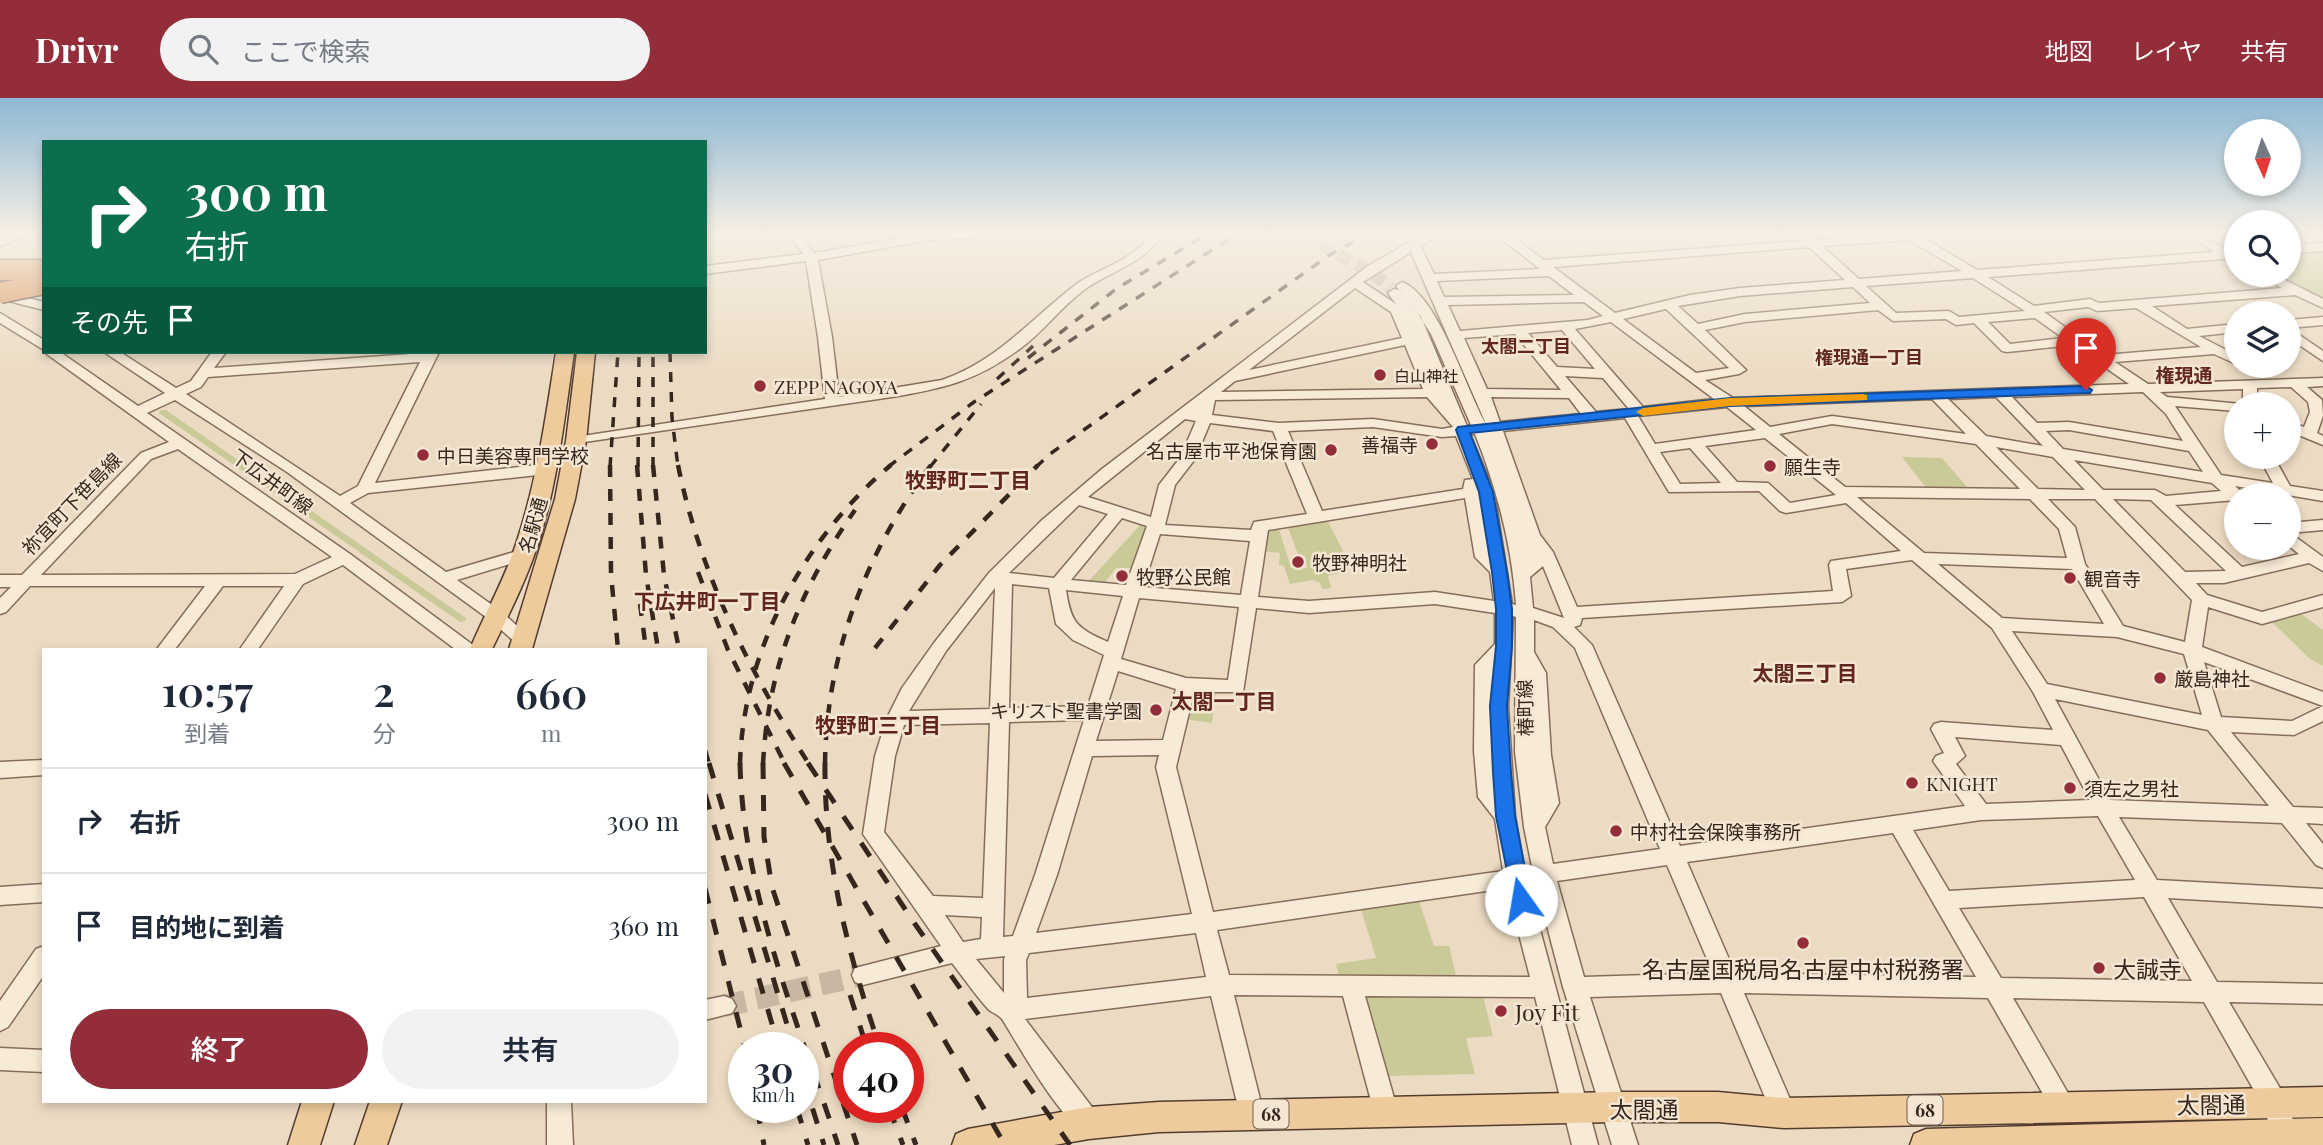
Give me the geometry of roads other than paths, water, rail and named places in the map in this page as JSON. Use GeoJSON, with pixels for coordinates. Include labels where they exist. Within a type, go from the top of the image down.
{"type":"FeatureCollection","features":[{"type":"Feature","properties":{"kind":"highway"},"geometry":{"type":"LineString","coordinates":[[1,289],[20,283]]}},
{"type":"Feature","properties":{"kind":"main road","name":"名駅通"},"geometry":{"type":"LineString","coordinates":[[481,648],[511,589],[524,554],[547,470],[565,354]]}},
{"type":"Feature","properties":{"kind":"main road","name":"名駅通"},"geometry":{"type":"LineString","coordinates":[[521,644],[565,499],[576,441],[586,354]]}},
{"type":"Feature","properties":{"kind":"main road","name":"太閤通"},"geometry":{"type":"LineString","coordinates":[[968,1145],[1089,1123],[1159,1117],[1614,1107],[1718,1107],[1784,1112],[2323,1101]]}},
{"type":"Feature","properties":{"kind":"main road"},"geometry":{"type":"LineString","coordinates":[[304,1145],[317,1103]]}},
{"type":"Feature","properties":{"kind":"main road"},"geometry":{"type":"LineString","coordinates":[[371,1145],[385,1103]]}},
{"type":"Feature","properties":{"kind":"main road","name":"太閤通"},"geometry":{"type":"LineString","coordinates":[[1926,1145],[2286,1140],[2323,1134]]}},
{"type":"Feature","properties":{"kind":"street"},"geometry":{"type":"LineString","coordinates":[[815,283],[825,337],[832,402]]}},
{"type":"Feature","properties":{"kind":"street"},"geometry":{"type":"LineString","coordinates":[[576,441],[945,384],[982,368],[1031,333],[1087,283]]}},
{"type":"Feature","properties":{"kind":"street"},"geometry":{"type":"LineString","coordinates":[[1482,424],[1436,402],[1397,310],[1355,283],[1107,472],[1076,499],[1000,578],[940,647],[909,693],[896,718],[885,756],[873,834],[927,905],[957,952],[999,1004],[1010,1010],[1221,985],[1544,987]]}},
{"type":"Feature","properties":{"kind":"street"},"geometry":{"type":"LineString","coordinates":[[1430,283],[1482,393],[1482,424],[1491,458],[1532,537],[1545,552],[1784,1112]]}},
{"type":"Feature","properties":{"kind":"street"},"geometry":{"type":"LineString","coordinates":[[1566,283],[1693,378],[1730,402],[1846,495],[1998,624],[2041,689],[2065,738],[2149,888],[2275,1102],[2286,1140]]}},
{"type":"Feature","properties":{"kind":"street"},"geometry":{"type":"LineString","coordinates":[[1456,335],[1566,326],[1716,295],[1855,283],[1893,317],[1949,315],[1956,321],[2090,303],[2097,307],[2297,291]]}},
{"type":"Feature","properties":{"kind":"street"},"geometry":{"type":"LineString","coordinates":[[1987,283],[2035,312],[2136,383],[2150,388],[2216,478],[2224,485]]}},
{"type":"Feature","properties":{"kind":"street","name":"椿町線"},"geometry":{"type":"LineString","coordinates":[[1396,287],[1482,424],[1516,535],[1521,576],[1514,610],[1514,649],[1525,774],[1534,827],[1574,987],[1625,1145]]}},
{"type":"Feature","properties":{"kind":"street"},"geometry":{"type":"LineString","coordinates":[[2289,287],[2323,304]]}},
{"type":"Feature","properties":{"kind":"street"},"geometry":{"type":"LineString","coordinates":[[1,289],[42,304]]}},
{"type":"Feature","properties":{"kind":"street"},"geometry":{"type":"LineString","coordinates":[[1438,300],[1465,302],[1587,298]]}},
{"type":"Feature","properties":{"kind":"street"},"geometry":{"type":"LineString","coordinates":[[1669,304],[1739,370],[1693,378]]}},
{"type":"Feature","properties":{"kind":"street"},"geometry":{"type":"LineString","coordinates":[[2139,304],[2184,333],[2224,354]]}},
{"type":"Feature","properties":{"kind":"street"},"geometry":{"type":"LineString","coordinates":[[1696,328],[1745,318],[1881,306]]}},
{"type":"Feature","properties":{"kind":"street"},"geometry":{"type":"LineString","coordinates":[[0,317],[42,345]]}},
{"type":"Feature","properties":{"kind":"street"},"geometry":{"type":"LineString","coordinates":[[1977,319],[2007,348],[2075,341]]}},
{"type":"Feature","properties":{"kind":"street"},"geometry":{"type":"LineString","coordinates":[[2301,323],[2323,321]]}},
{"type":"Feature","properties":{"kind":"street"},"geometry":{"type":"LineString","coordinates":[[1566,326],[1609,374],[1635,413],[1651,449],[1675,489],[1763,486],[1786,508],[1846,495],[2155,495],[2239,574]]}},
{"type":"Feature","properties":{"kind":"street"},"geometry":{"type":"LineString","coordinates":[[1518,329],[1592,417]]}},
{"type":"Feature","properties":{"kind":"street"},"geometry":{"type":"LineString","coordinates":[[2184,333],[2224,329]]}},
{"type":"Feature","properties":{"kind":"street"},"geometry":{"type":"LineString","coordinates":[[1229,379],[1411,340]]}},
{"type":"Feature","properties":{"kind":"street"},"geometry":{"type":"LineString","coordinates":[[2301,341],[2323,357]]}},
{"type":"Feature","properties":{"kind":"street"},"geometry":{"type":"LineString","coordinates":[[2100,359],[2216,350]]}},
{"type":"Feature","properties":{"kind":"street","name":"下広井町線"},"geometry":{"type":"LineString","coordinates":[[54,354],[182,442],[466,648]]}},
{"type":"Feature","properties":{"kind":"street","name":"下広井町線"},"geometry":{"type":"LineString","coordinates":[[114,354],[292,469],[496,616],[521,644]]}},
{"type":"Feature","properties":{"kind":"street"},"geometry":{"type":"LineString","coordinates":[[138,412],[176,396],[196,384],[218,354]]}},
{"type":"Feature","properties":{"kind":"street"},"geometry":{"type":"LineString","coordinates":[[204,373],[431,354]]}},
{"type":"Feature","properties":{"kind":"street"},"geometry":{"type":"LineString","coordinates":[[364,489],[431,354]]}},
{"type":"Feature","properties":{"kind":"street"},"geometry":{"type":"LineString","coordinates":[[1555,371],[1609,374]]}},
{"type":"Feature","properties":{"kind":"street"},"geometry":{"type":"LineString","coordinates":[[2250,392],[2251,378]]}},
{"type":"Feature","properties":{"kind":"street"},"geometry":{"type":"LineString","coordinates":[[1184,415],[1204,420],[1279,427],[1373,423],[1443,433],[1482,424],[1592,417],[1730,402],[2150,388],[2251,378],[2268,384],[2323,382]]}},
{"type":"Feature","properties":{"kind":"street"},"geometry":{"type":"LineString","coordinates":[[2294,383],[2315,400],[2316,438]]}},
{"type":"Feature","properties":{"kind":"street"},"geometry":{"type":"LineString","coordinates":[[1209,396],[1432,393]]}},
{"type":"Feature","properties":{"kind":"street"},"geometry":{"type":"LineString","coordinates":[[1482,393],[1573,394]]}},
{"type":"Feature","properties":{"kind":"street"},"geometry":{"type":"LineString","coordinates":[[2000,393],[2201,599],[2262,618],[2323,601]]}},
{"type":"Feature","properties":{"kind":"street"},"geometry":{"type":"LineString","coordinates":[[1936,395],[2067,527],[2077,564],[2118,631]]}},
{"type":"Feature","properties":{"kind":"street"},"geometry":{"type":"LineString","coordinates":[[1010,1010],[1016,1002],[1015,960],[1086,749],[1167,485],[1187,459],[1204,420],[1209,396]]}},
{"type":"Feature","properties":{"kind":"street"},"geometry":{"type":"LineString","coordinates":[[2162,401],[2224,406]]}},
{"type":"Feature","properties":{"kind":"street"},"geometry":{"type":"LineString","coordinates":[[1651,449],[1832,420],[1980,440],[2243,483]]}},
{"type":"Feature","properties":{"kind":"street"},"geometry":{"type":"LineString","coordinates":[[2034,428],[2069,426],[2194,447]]}},
{"type":"Feature","properties":{"kind":"street"},"geometry":{"type":"LineString","coordinates":[[1279,427],[1316,516]]}},
{"type":"Feature","properties":{"kind":"street","name":"祢宜町下笹島線"},"geometry":{"type":"LineString","coordinates":[[0,608],[146,456],[182,442]]}},
{"type":"Feature","properties":{"kind":"street"},"geometry":{"type":"LineString","coordinates":[[1694,443],[1732,486]]}},
{"type":"Feature","properties":{"kind":"street"},"geometry":{"type":"LineString","coordinates":[[1491,458],[1466,470],[1474,492],[1483,557],[1500,572]]}},
{"type":"Feature","properties":{"kind":"street","name":"椿町線"},"geometry":{"type":"LineString","coordinates":[[1491,458],[1486,492],[1500,572],[1514,610]]}},
{"type":"Feature","properties":{"kind":"street"},"geometry":{"type":"LineString","coordinates":[[337,504],[364,489],[547,470]]}},
{"type":"Feature","properties":{"kind":"street"},"geometry":{"type":"LineString","coordinates":[[1117,514],[1057,585],[1062,620],[1079,636],[1113,657],[1186,685],[1236,687],[1260,526],[1474,492]]}},
{"type":"Feature","properties":{"kind":"street"},"geometry":{"type":"LineString","coordinates":[[2315,495],[2323,508]]}},
{"type":"Feature","properties":{"kind":"street"},"geometry":{"type":"LineString","coordinates":[[2162,501],[2224,496]]}},
{"type":"Feature","properties":{"kind":"street"},"geometry":{"type":"LineString","coordinates":[[1076,499],[1156,527],[1258,536]]}},
{"type":"Feature","properties":{"kind":"street"},"geometry":{"type":"LineString","coordinates":[[2301,527],[2323,525]]}},
{"type":"Feature","properties":{"kind":"street"},"geometry":{"type":"LineString","coordinates":[[1521,576],[1535,564],[1532,537]]}},
{"type":"Feature","properties":{"kind":"street"},"geometry":{"type":"LineString","coordinates":[[2301,548],[2317,562]]}},
{"type":"Feature","properties":{"kind":"street"},"geometry":{"type":"LineString","coordinates":[[444,578],[524,554]]}},
{"type":"Feature","properties":{"kind":"street"},"geometry":{"type":"LineString","coordinates":[[1571,612],[1842,596],[1837,565],[1919,556],[2077,564]]}},
{"type":"Feature","properties":{"kind":"street"},"geometry":{"type":"LineString","coordinates":[[0,581],[297,580],[344,558]]}},
{"type":"Feature","properties":{"kind":"street"},"geometry":{"type":"LineString","coordinates":[[2181,578],[2239,574],[2317,562]]}},
{"type":"Feature","properties":{"kind":"street"},"geometry":{"type":"LineString","coordinates":[[1000,578],[1135,593],[1309,607],[1435,598],[1514,610],[1559,622],[1583,645]]}},
{"type":"Feature","properties":{"kind":"street"},"geometry":{"type":"LineString","coordinates":[[992,949],[1000,714],[1000,578]]}},
{"type":"Feature","properties":{"kind":"street"},"geometry":{"type":"LineString","coordinates":[[167,648],[218,580]]}},
{"type":"Feature","properties":{"kind":"street"},"geometry":{"type":"LineString","coordinates":[[250,648],[297,580]]}},
{"type":"Feature","properties":{"kind":"street"},"geometry":{"type":"LineString","coordinates":[[2201,599],[2192,650],[2214,724],[2323,859]]}},
{"type":"Feature","properties":{"kind":"street"},"geometry":{"type":"LineString","coordinates":[[1998,624],[2118,631],[2192,650],[2323,699]]}},
{"type":"Feature","properties":{"kind":"street","name":"椿町線"},"geometry":{"type":"LineString","coordinates":[[1514,649],[1499,706],[1506,816],[1515,878],[1585,1145]]}},
{"type":"Feature","properties":{"kind":"street"},"geometry":{"type":"LineString","coordinates":[[1186,685],[1166,767],[1252,1115]]}},
{"type":"Feature","properties":{"kind":"street"},"geometry":{"type":"LineString","coordinates":[[2041,689],[2214,724],[2294,728],[2323,713]]}},
{"type":"Feature","properties":{"kind":"street"},"geometry":{"type":"LineString","coordinates":[[896,718],[1096,713]]}},
{"type":"Feature","properties":{"kind":"street"},"geometry":{"type":"LineString","coordinates":[[1981,812],[1943,761],[1955,756],[1941,729],[2065,738]]}},
{"type":"Feature","properties":{"kind":"street"},"geometry":{"type":"LineString","coordinates":[[1086,749],[1170,747]]}},
{"type":"Feature","properties":{"kind":"street"},"geometry":{"type":"LineString","coordinates":[[0,770],[42,767]]}},
{"type":"Feature","properties":{"kind":"street"},"geometry":{"type":"LineString","coordinates":[[863,975],[957,952],[1206,922],[1981,812],[2104,808],[2323,816]]}},
{"type":"Feature","properties":{"kind":"street"},"geometry":{"type":"LineString","coordinates":[[1898,823],[2064,1107]]}},
{"type":"Feature","properties":{"kind":"street"},"geometry":{"type":"LineString","coordinates":[[1943,900],[2149,888],[2323,898]]}},
{"type":"Feature","properties":{"kind":"street"},"geometry":{"type":"LineString","coordinates":[[0,896],[42,893]]}},
{"type":"Feature","properties":{"kind":"street"},"geometry":{"type":"LineString","coordinates":[[927,905],[993,908]]}},
{"type":"Feature","properties":{"kind":"street"},"geometry":{"type":"LineString","coordinates":[[0,1020],[42,959]]}},
{"type":"Feature","properties":{"kind":"street"},"geometry":{"type":"LineString","coordinates":[[1574,987],[1730,983],[2323,994]]}},
{"type":"Feature","properties":{"kind":"street"},"geometry":{"type":"LineString","coordinates":[[1351,985],[1386,1112]]}},
{"type":"Feature","properties":{"kind":"street"},"geometry":{"type":"LineString","coordinates":[[1010,1010],[1015,1023],[1089,1123]]}},
{"type":"Feature","properties":{"kind":"street"},"geometry":{"type":"LineString","coordinates":[[0,1059],[42,1061]]}},
{"type":"Feature","properties":{"kind":"street"},"geometry":{"type":"LineString","coordinates":[[559,1103],[560,1145]]}},
{"type":"Feature","properties":{"kind":"tunnel"},"geometry":{"type":"LineString","coordinates":[[1384,283],[1390,288]]}},
{"type":"Feature","properties":{"kind":"tunnel"},"geometry":{"type":"LineString","coordinates":[[724,1006],[863,975]]}},
{"type":"Feature","properties":{"kind":"railway"},"geometry":{"type":"LineString","coordinates":[[1028,358],[1126,283]]}},
{"type":"Feature","properties":{"kind":"railway"},"geometry":{"type":"LineString","coordinates":[[888,467],[974,402],[1161,283]]}},
{"type":"Feature","properties":{"kind":"railway"},"geometry":{"type":"LineString","coordinates":[[1036,467],[1050,454],[1290,283]]}},
{"type":"Feature","properties":{"kind":"railway"},"geometry":{"type":"LineString","coordinates":[[997,379],[1033,346]]}},
{"type":"Feature","properties":{"kind":"railway"},"geometry":{"type":"LineString","coordinates":[[610,467],[618,354]]}},
{"type":"Feature","properties":{"kind":"railway"},"geometry":{"type":"LineString","coordinates":[[638,467],[639,354]]}},
{"type":"Feature","properties":{"kind":"railway"},"geometry":{"type":"LineString","coordinates":[[653,354],[653,465]]}},
{"type":"Feature","properties":{"kind":"railway"},"geometry":{"type":"LineString","coordinates":[[670,354],[672,418],[678,467]]}},
{"type":"Feature","properties":{"kind":"railway"},"geometry":{"type":"LineString","coordinates":[[930,467],[981,404]]}},
{"type":"Feature","properties":{"kind":"railway"},"geometry":{"type":"LineString","coordinates":[[637,465],[646,575],[658,648]]}},
{"type":"Feature","properties":{"kind":"railway"},"geometry":{"type":"LineString","coordinates":[[653,465],[664,575],[679,648]]}},
{"type":"Feature","properties":{"kind":"railway"},"geometry":{"type":"LineString","coordinates":[[678,465],[687,505],[713,583],[755,672]]}},
{"type":"Feature","properties":{"kind":"railway"},"geometry":{"type":"LineString","coordinates":[[755,672],[766,639],[784,599],[806,562],[831,526],[891,465]]}},
{"type":"Feature","properties":{"kind":"railway"},"geometry":{"type":"LineString","coordinates":[[825,764],[833,684],[854,606],[887,533],[931,465]]}},
{"type":"Feature","properties":{"kind":"railway"},"geometry":{"type":"LineString","coordinates":[[610,467],[611,574],[618,648]]}},
{"type":"Feature","properties":{"kind":"railway"},"geometry":{"type":"LineString","coordinates":[[875,648],[940,565],[1036,467]]}},
{"type":"Feature","properties":{"kind":"railway"},"geometry":{"type":"LineString","coordinates":[[771,701],[790,630],[803,600],[818,569],[855,510]]}},
{"type":"Feature","properties":{"kind":"railway"},"geometry":{"type":"LineString","coordinates":[[698,572],[728,650],[750,694]]}},
{"type":"Feature","properties":{"kind":"railway"},"geometry":{"type":"LineString","coordinates":[[640,604],[646,648]]}},
{"type":"Feature","properties":{"kind":"railway"},"geometry":{"type":"LineString","coordinates":[[750,694],[755,672]]}},
{"type":"Feature","properties":{"kind":"railway"},"geometry":{"type":"LineString","coordinates":[[755,672],[771,701]]}},
{"type":"Feature","properties":{"kind":"railway"},"geometry":{"type":"LineString","coordinates":[[740,764],[750,694]]}},
{"type":"Feature","properties":{"kind":"railway"},"geometry":{"type":"LineString","coordinates":[[750,694],[766,727]]}},
{"type":"Feature","properties":{"kind":"railway"},"geometry":{"type":"LineString","coordinates":[[766,727],[771,701]]}},
{"type":"Feature","properties":{"kind":"railway"},"geometry":{"type":"LineString","coordinates":[[771,701],[809,764]]}},
{"type":"Feature","properties":{"kind":"railway"},"geometry":{"type":"LineString","coordinates":[[763,764],[766,727]]}},
{"type":"Feature","properties":{"kind":"railway"},"geometry":{"type":"LineString","coordinates":[[766,727],[785,764]]}},
{"type":"Feature","properties":{"kind":"railway"},"geometry":{"type":"LineString","coordinates":[[707,757],[709,764]]}},
{"type":"Feature","properties":{"kind":"railway"},"geometry":{"type":"LineString","coordinates":[[709,763],[789,1032]]}},
{"type":"Feature","properties":{"kind":"railway"},"geometry":{"type":"LineString","coordinates":[[784,763],[830,842]]}},
{"type":"Feature","properties":{"kind":"railway"},"geometry":{"type":"LineString","coordinates":[[808,763],[826,790]]}},
{"type":"Feature","properties":{"kind":"railway"},"geometry":{"type":"LineString","coordinates":[[740,764],[743,812],[762,909],[790,1005],[838,1145]]}},
{"type":"Feature","properties":{"kind":"railway"},"geometry":{"type":"LineString","coordinates":[[763,764],[764,837],[772,887],[857,1145]]}},
{"type":"Feature","properties":{"kind":"railway"},"geometry":{"type":"LineString","coordinates":[[825,764],[826,790]]}},
{"type":"Feature","properties":{"kind":"railway"},"geometry":{"type":"LineString","coordinates":[[826,790],[915,924],[1070,1145]]}},
{"type":"Feature","properties":{"kind":"railway"},"geometry":{"type":"LineString","coordinates":[[826,790],[830,842]]}},
{"type":"Feature","properties":{"kind":"railway"},"geometry":{"type":"LineString","coordinates":[[707,801],[774,1032]]}},
{"type":"Feature","properties":{"kind":"railway"},"geometry":{"type":"LineString","coordinates":[[830,842],[1005,1145]]}},
{"type":"Feature","properties":{"kind":"railway"},"geometry":{"type":"LineString","coordinates":[[830,842],[848,943],[875,1032]]}},
{"type":"Feature","properties":{"kind":"railway"},"geometry":{"type":"LineString","coordinates":[[707,896],[741,1032]]}},
{"type":"Feature","properties":{"kind":"railway"},"geometry":{"type":"LineString","coordinates":[[850,995],[862,1032]]}},
{"type":"Feature","properties":{"kind":"railway"},"geometry":{"type":"LineString","coordinates":[[760,1123],[764,1145]]}},
{"type":"Feature","properties":{"kind":"railway"},"geometry":{"type":"LineString","coordinates":[[801,1123],[808,1145]]}},
{"type":"Feature","properties":{"kind":"railway"},"geometry":{"type":"LineString","coordinates":[[817,1123],[824,1145]]}},
{"type":"Feature","properties":{"kind":"railway"},"geometry":{"type":"LineString","coordinates":[[895,1123],[903,1145]]}},
{"type":"Feature","properties":{"kind":"railway"},"geometry":{"type":"LineString","coordinates":[[908,1123],[916,1145]]}},
{"type":"Feature","properties":{"kind":"place","name":"白山神社"},"geometry":{"type":"Point","coordinates":[1380,375]}},
{"type":"Feature","properties":{"kind":"place","name":"ZEPP NAGOYA"},"geometry":{"type":"Point","coordinates":[760,386]}},
{"type":"Feature","properties":{"kind":"place","name":"善福寺"},"geometry":{"type":"Point","coordinates":[1432,444]}},
{"type":"Feature","properties":{"kind":"place","name":"名古屋市平池保育園"},"geometry":{"type":"Point","coordinates":[1331,450]}},
{"type":"Feature","properties":{"kind":"place","name":"中日美容専門学校"},"geometry":{"type":"Point","coordinates":[423,455]}},
{"type":"Feature","properties":{"kind":"place","name":"願生寺"},"geometry":{"type":"Point","coordinates":[1770,466]}},
{"type":"Feature","properties":{"kind":"place","name":"牧野神明社"},"geometry":{"type":"Point","coordinates":[1298,562]}},
{"type":"Feature","properties":{"kind":"place","name":"牧野公民館"},"geometry":{"type":"Point","coordinates":[1122,576]}},
{"type":"Feature","properties":{"kind":"place","name":"観音寺"},"geometry":{"type":"Point","coordinates":[2070,578]}},
{"type":"Feature","properties":{"kind":"place","name":"厳島神社"},"geometry":{"type":"Point","coordinates":[2160,678]}},
{"type":"Feature","properties":{"kind":"place","name":"キリスト聖書学園"},"geometry":{"type":"Point","coordinates":[1156,710]}},
{"type":"Feature","properties":{"kind":"place","name":"KNIGHT"},"geometry":{"type":"Point","coordinates":[1912,783]}},
{"type":"Feature","properties":{"kind":"place","name":"須左之男社"},"geometry":{"type":"Point","coordinates":[2070,788]}},
{"type":"Feature","properties":{"kind":"place","name":"中村社会保険事務所"},"geometry":{"type":"Point","coordinates":[1616,831]}},
{"type":"Feature","properties":{"kind":"place","name":"名古屋国税局名古屋中村税務署"},"geometry":{"type":"Point","coordinates":[1803,943]}},
{"type":"Feature","properties":{"kind":"place","name":"大誠寺"},"geometry":{"type":"Point","coordinates":[2099,968]}},
{"type":"Feature","properties":{"kind":"place","name":"Joy Fit"},"geometry":{"type":"Point","coordinates":[1501,1011]}},
{"type":"Feature","properties":{"kind":"district","name":"太閤二丁目"},"geometry":{"type":"Point","coordinates":[1526,346]}},
{"type":"Feature","properties":{"kind":"district","name":"権現通一丁目"},"geometry":{"type":"Point","coordinates":[1869,357]}},
{"type":"Feature","properties":{"kind":"district","name":"権現通"},"geometry":{"type":"Point","coordinates":[2184,374]}},
{"type":"Feature","properties":{"kind":"district","name":"牧野町二丁目"},"geometry":{"type":"Point","coordinates":[968,479]}},
{"type":"Feature","properties":{"kind":"district","name":"下広井町一丁目"},"geometry":{"type":"Point","coordinates":[707,600]}},
{"type":"Feature","properties":{"kind":"district","name":"太閤三丁目"},"geometry":{"type":"Point","coordinates":[1805,672]}},
{"type":"Feature","properties":{"kind":"district","name":"太閤一丁目"},"geometry":{"type":"Point","coordinates":[1224,700]}},
{"type":"Feature","properties":{"kind":"district","name":"牧野町三丁目"},"geometry":{"type":"Point","coordinates":[878,724]}}]}
